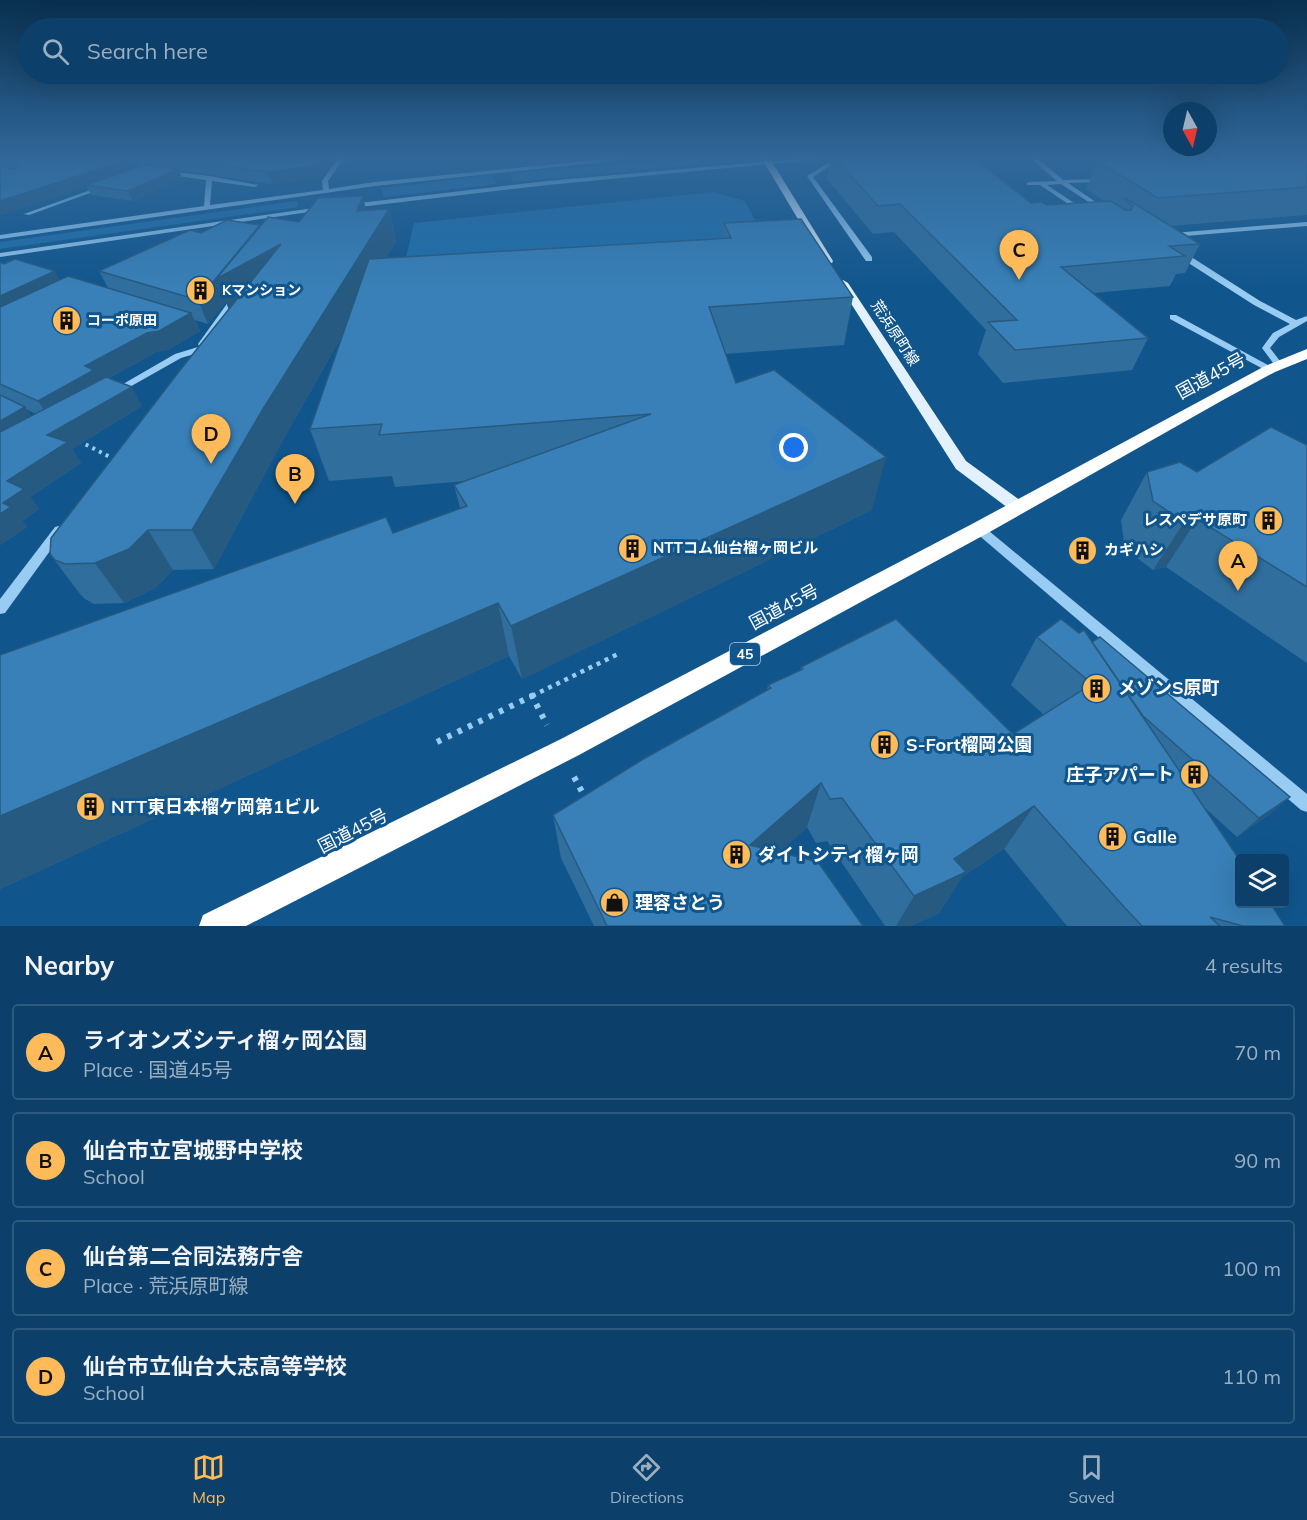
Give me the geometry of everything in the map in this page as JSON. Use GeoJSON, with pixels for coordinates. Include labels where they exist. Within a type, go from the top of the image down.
{"type":"FeatureCollection","features":[{"type":"Feature","properties":{"kind":"highway","name":"国道45号"},"geometry":{"type":"LineString","coordinates":[[214,926],[570,747],[979,529],[1274,367],[1307,354]]}},
{"type":"Feature","properties":{"kind":"main road","name":"荒浜原町線"},"geometry":{"type":"LineString","coordinates":[[791,200],[961,465],[1018,507]]}},
{"type":"Feature","properties":{"kind":"street"},"geometry":{"type":"LineString","coordinates":[[27,214],[65,200]]}},
{"type":"Feature","properties":{"kind":"street"},"geometry":{"type":"LineString","coordinates":[[207,208],[208,200]]}},
{"type":"Feature","properties":{"kind":"street"},"geometry":{"type":"LineString","coordinates":[[0,237],[262,200]]}},
{"type":"Feature","properties":{"kind":"street"},"geometry":{"type":"LineString","coordinates":[[344,207],[401,200]]}},
{"type":"Feature","properties":{"kind":"street"},"geometry":{"type":"LineString","coordinates":[[827,200],[869,259]]}},
{"type":"Feature","properties":{"kind":"street"},"geometry":{"type":"LineString","coordinates":[[1067,200],[1089,216]]}},
{"type":"Feature","properties":{"kind":"street"},"geometry":{"type":"LineString","coordinates":[[1090,200],[1109,213]]}},
{"type":"Feature","properties":{"kind":"street"},"geometry":{"type":"LineString","coordinates":[[0,255],[333,208]]}},
{"type":"Feature","properties":{"kind":"street"},"geometry":{"type":"LineString","coordinates":[[290,226],[300,212]]}},
{"type":"Feature","properties":{"kind":"street"},"geometry":{"type":"LineString","coordinates":[[1164,236],[1307,224]]}},
{"type":"Feature","properties":{"kind":"street"},"geometry":{"type":"LineString","coordinates":[[1172,249],[1257,303],[1297,324]]}},
{"type":"Feature","properties":{"kind":"street"},"geometry":{"type":"LineString","coordinates":[[184,368],[247,283]]}},
{"type":"Feature","properties":{"kind":"street"},"geometry":{"type":"LineString","coordinates":[[1173,317],[1274,367]]}},
{"type":"Feature","properties":{"kind":"street"},"geometry":{"type":"LineString","coordinates":[[1274,367],[1266,348],[1276,335],[1307,318]]}},
{"type":"Feature","properties":{"kind":"street"},"geometry":{"type":"LineString","coordinates":[[200,327],[211,330]]}},
{"type":"Feature","properties":{"kind":"street"},"geometry":{"type":"LineString","coordinates":[[110,394],[178,356],[198,350]]}},
{"type":"Feature","properties":{"kind":"street"},"geometry":{"type":"LineString","coordinates":[[0,609],[63,524]]}},
{"type":"Feature","properties":{"kind":"street"},"geometry":{"type":"LineString","coordinates":[[979,529],[1307,804]]}},
{"type":"Feature","properties":{"kind":"path"},"geometry":{"type":"LineString","coordinates":[[72,437],[112,458]]}},
{"type":"Feature","properties":{"kind":"path"},"geometry":{"type":"LineString","coordinates":[[541,691],[618,654]]}},
{"type":"Feature","properties":{"kind":"path"},"geometry":{"type":"LineString","coordinates":[[437,742],[532,696]]}},
{"type":"Feature","properties":{"kind":"shaded area"},"geometry":{"type":"Polygon","coordinates":[[[634,200],[742,200],[745,201],[773,255],[397,296],[414,223],[634,200]]]}},
{"type":"Feature","properties":{"kind":"shaded area"},"geometry":{"type":"Polygon","coordinates":[[[297,201],[298,207],[0,249],[0,242],[297,201]]]}},
{"type":"Feature","properties":{"kind":"building"},"geometry":{"type":"Polygon","coordinates":[[[316,200],[361,200],[357,211],[389,209],[263,409],[192,530],[148,530],[129,549],[95,563],[65,564],[55,560],[50,554],[51,538],[281,244],[216,279],[268,217],[299,222],[316,200]]]}},
{"type":"Feature","properties":{"kind":"building"},"geometry":{"type":"Polygon","coordinates":[[[873,200],[1027,200],[1031,203],[1041,202],[1047,205],[1111,201],[1125,210],[1131,210],[1133,206],[1126,200],[1129,200],[1200,244],[1169,246],[1185,256],[1061,267],[1148,338],[1015,350],[988,322],[1017,320],[900,204],[878,206],[873,200]]]}},
{"type":"Feature","properties":{"kind":"building"},"geometry":{"type":"Polygon","coordinates":[[[801,219],[853,297],[709,307],[736,383],[774,370],[886,457],[511,626],[498,603],[0,816],[0,655],[386,517],[393,533],[467,506],[454,485],[651,414],[379,435],[382,424],[310,429],[369,259],[731,238],[724,223],[801,219]]]}},
{"type":"Feature","properties":{"kind":"building"},"geometry":{"type":"Polygon","coordinates":[[[227,220],[260,225],[198,300],[99,271],[190,230],[201,233],[227,220]]]}},
{"type":"Feature","properties":{"kind":"building"},"geometry":{"type":"Polygon","coordinates":[[[15,259],[55,271],[0,296],[0,262],[4,264],[15,259]]]}},
{"type":"Feature","properties":{"kind":"building"},"geometry":{"type":"Polygon","coordinates":[[[68,276],[191,313],[85,366],[94,370],[38,401],[0,384],[0,307],[68,276]]]}},
{"type":"Feature","properties":{"kind":"building"},"geometry":{"type":"Polygon","coordinates":[[[106,377],[132,387],[47,435],[68,442],[7,481],[24,489],[3,503],[11,507],[0,514],[0,432],[106,377]]]}},
{"type":"Feature","properties":{"kind":"building"},"geometry":{"type":"Polygon","coordinates":[[[0,395],[25,407],[0,421],[0,395]]]}},
{"type":"Feature","properties":{"kind":"building"},"geometry":{"type":"Polygon","coordinates":[[[1271,427],[1307,445],[1307,587],[1197,519],[1184,522],[1153,501],[1147,472],[1180,462],[1197,472],[1271,427]]]}},
{"type":"Feature","properties":{"kind":"building"},"geometry":{"type":"Polygon","coordinates":[[[896,619],[1013,734],[1092,684],[1037,637],[1061,619],[1079,633],[1084,630],[1236,854],[1235,908],[1273,908],[1285,926],[1243,926],[1210,917],[1220,926],[1142,926],[1034,806],[954,859],[966,872],[914,896],[842,798],[830,799],[821,783],[750,845],[818,862],[863,926],[607,926],[553,815],[645,758],[771,688],[768,685],[803,669],[801,667],[896,619]]]}},
{"type":"Feature","properties":{"kind":"building"},"geometry":{"type":"Polygon","coordinates":[[[1100,637],[1290,797],[1259,818],[1143,716],[1092,642],[1100,637]]]}},
{"type":"Feature","properties":{"kind":"place","name":"仙台第二合同法務庁舎"},"geometry":{"type":"Point","coordinates":[1019,280]}},
{"type":"Feature","properties":{"kind":"place","name":"Kマンション"},"geometry":{"type":"Point","coordinates":[201,290]}},
{"type":"Feature","properties":{"kind":"place","name":"コーポ原田"},"geometry":{"type":"Point","coordinates":[66,320]}},
{"type":"Feature","properties":{"kind":"place","name":"仙台市立仙台大志高等学校"},"geometry":{"type":"Point","coordinates":[211,464]}},
{"type":"Feature","properties":{"kind":"place","name":"仙台市立宮城野中学校"},"geometry":{"type":"Point","coordinates":[295,504]}},
{"type":"Feature","properties":{"kind":"place","name":"レスペデサ原町"},"geometry":{"type":"Point","coordinates":[1268,520]}},
{"type":"Feature","properties":{"kind":"place","name":"NTTコム仙台榴ヶ岡ビル"},"geometry":{"type":"Point","coordinates":[632,548]}},
{"type":"Feature","properties":{"kind":"place","name":"カギハシ"},"geometry":{"type":"Point","coordinates":[1083,550]}},
{"type":"Feature","properties":{"kind":"place","name":"ライオンズシティ榴ヶ岡公園"},"geometry":{"type":"Point","coordinates":[1238,591]}},
{"type":"Feature","properties":{"kind":"place","name":"メゾンS原町"},"geometry":{"type":"Point","coordinates":[1097,688]}},
{"type":"Feature","properties":{"kind":"place","name":"S-Fort榴岡公園"},"geometry":{"type":"Point","coordinates":[885,745]}},
{"type":"Feature","properties":{"kind":"place","name":"庄子アパート"},"geometry":{"type":"Point","coordinates":[1195,775]}},
{"type":"Feature","properties":{"kind":"place","name":"NTT東日本榴ケ岡第1ビル"},"geometry":{"type":"Point","coordinates":[90,807]}},
{"type":"Feature","properties":{"kind":"place","name":"Galle"},"geometry":{"type":"Point","coordinates":[1112,837]}},
{"type":"Feature","properties":{"kind":"place","name":"ダイトシティ榴ヶ岡"},"geometry":{"type":"Point","coordinates":[737,855]}},
{"type":"Feature","properties":{"kind":"place","name":"理容さとう"},"geometry":{"type":"Point","coordinates":[614,903]}}]}
